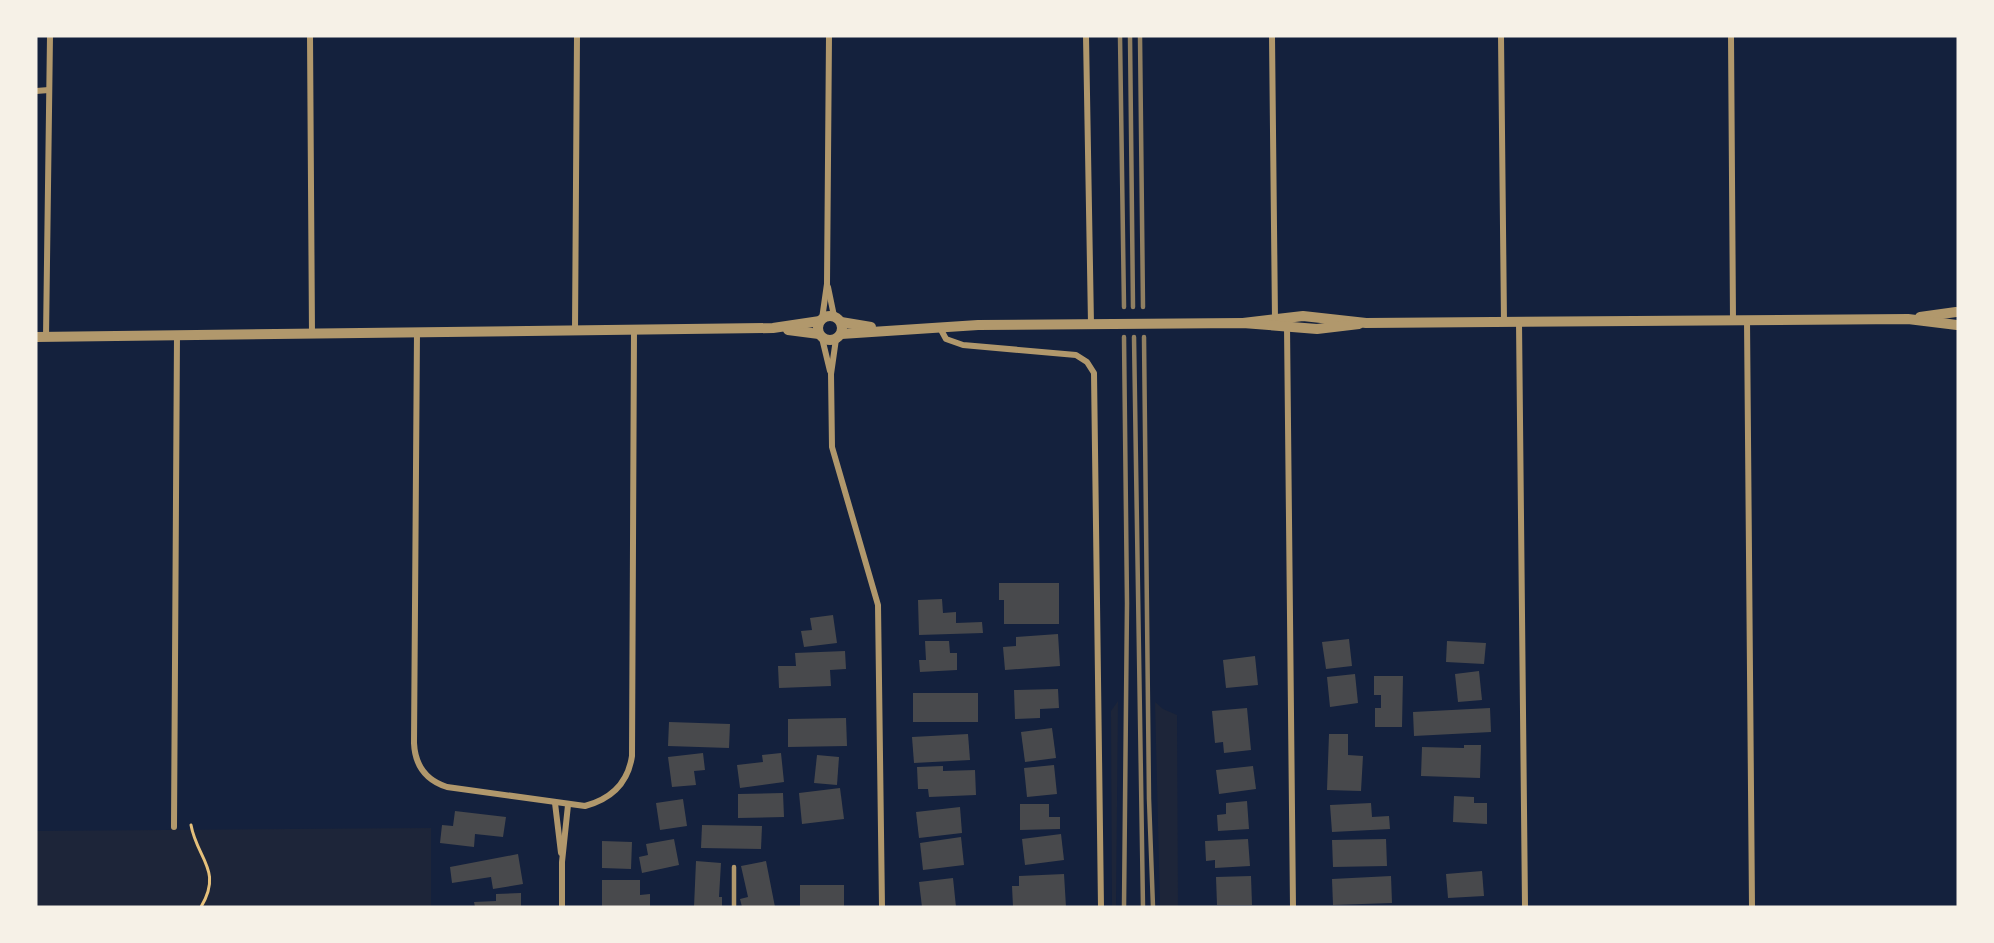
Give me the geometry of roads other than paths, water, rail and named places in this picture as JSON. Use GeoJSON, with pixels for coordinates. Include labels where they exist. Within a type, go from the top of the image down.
{"type":"FeatureCollection","features":[{"type":"Feature","properties":{"kind":"street"},"geometry":{"type":"LineString","coordinates":[[50,36],[41,337],[773,328],[838,319],[883,330]]}},
{"type":"Feature","properties":{"kind":"street"},"geometry":{"type":"LineString","coordinates":[[310,36],[312,334]]}},
{"type":"Feature","properties":{"kind":"street"},"geometry":{"type":"LineString","coordinates":[[575,331],[577,36]]}},
{"type":"Feature","properties":{"kind":"street"},"geometry":{"type":"LineString","coordinates":[[829,36],[827,284],[821,320],[821,336],[831,374]]}},
{"type":"Feature","properties":{"kind":"street"},"geometry":{"type":"LineString","coordinates":[[1086,36],[1091,324]]}},
{"type":"Feature","properties":{"kind":"street"},"geometry":{"type":"LineString","coordinates":[[1272,36],[1275,322]]}},
{"type":"Feature","properties":{"kind":"street"},"geometry":{"type":"LineString","coordinates":[[1501,36],[1504,322]]}},
{"type":"Feature","properties":{"kind":"street"},"geometry":{"type":"LineString","coordinates":[[1731,36],[1734,320]]}},
{"type":"Feature","properties":{"kind":"street"},"geometry":{"type":"LineString","coordinates":[[36,91],[50,90]]}},
{"type":"Feature","properties":{"kind":"street"},"geometry":{"type":"LineString","coordinates":[[827,284],[838,319],[838,336],[831,374],[832,447],[878,605],[882,907]]}},
{"type":"Feature","properties":{"kind":"street"},"geometry":{"type":"LineString","coordinates":[[773,328],[821,336],[838,336],[883,330],[1118,323],[1275,322],[1342,328],[1366,323],[1908,319],[1957,326],[1957,310],[1908,319]]}},
{"type":"Feature","properties":{"kind":"street"},"geometry":{"type":"LineString","coordinates":[[1747,320],[1752,907]]}},
{"type":"Feature","properties":{"kind":"street"},"geometry":{"type":"LineString","coordinates":[[1519,322],[1525,907]]}},
{"type":"Feature","properties":{"kind":"street"},"geometry":{"type":"LineString","coordinates":[[1287,323],[1293,907]]}},
{"type":"Feature","properties":{"kind":"street"},"geometry":{"type":"LineString","coordinates":[[940,328],[946,339],[963,345],[1076,355],[1087,362],[1094,373],[1101,907]]}},
{"type":"Feature","properties":{"kind":"street"},"geometry":{"type":"LineString","coordinates":[[417,333],[415,753],[423,771],[439,785],[555,804],[585,806],[605,798],[623,782],[632,756],[634,330]]}},
{"type":"Feature","properties":{"kind":"street"},"geometry":{"type":"LineString","coordinates":[[174,827],[177,335]]}},
{"type":"Feature","properties":{"kind":"street"},"geometry":{"type":"LineString","coordinates":[[555,804],[562,862]]}},
{"type":"Feature","properties":{"kind":"street"},"geometry":{"type":"LineString","coordinates":[[562,907],[562,862],[568,805]]}},
{"type":"Feature","properties":{"kind":"lane"},"geometry":{"type":"LineString","coordinates":[[734,867],[734,907]]}},
{"type":"Feature","properties":{"kind":"railway"},"geometry":{"type":"LineString","coordinates":[[1120,36],[1124,307]]}},
{"type":"Feature","properties":{"kind":"railway"},"geometry":{"type":"LineString","coordinates":[[1130,36],[1133,307]]}},
{"type":"Feature","properties":{"kind":"railway"},"geometry":{"type":"LineString","coordinates":[[1140,36],[1143,307]]}},
{"type":"Feature","properties":{"kind":"railway"},"geometry":{"type":"LineString","coordinates":[[1124,337],[1127,603],[1124,907]]}},
{"type":"Feature","properties":{"kind":"railway"},"geometry":{"type":"LineString","coordinates":[[1134,337],[1143,907]]}},
{"type":"Feature","properties":{"kind":"railway"},"geometry":{"type":"LineString","coordinates":[[1144,337],[1149,799],[1153,907]]}}]}
